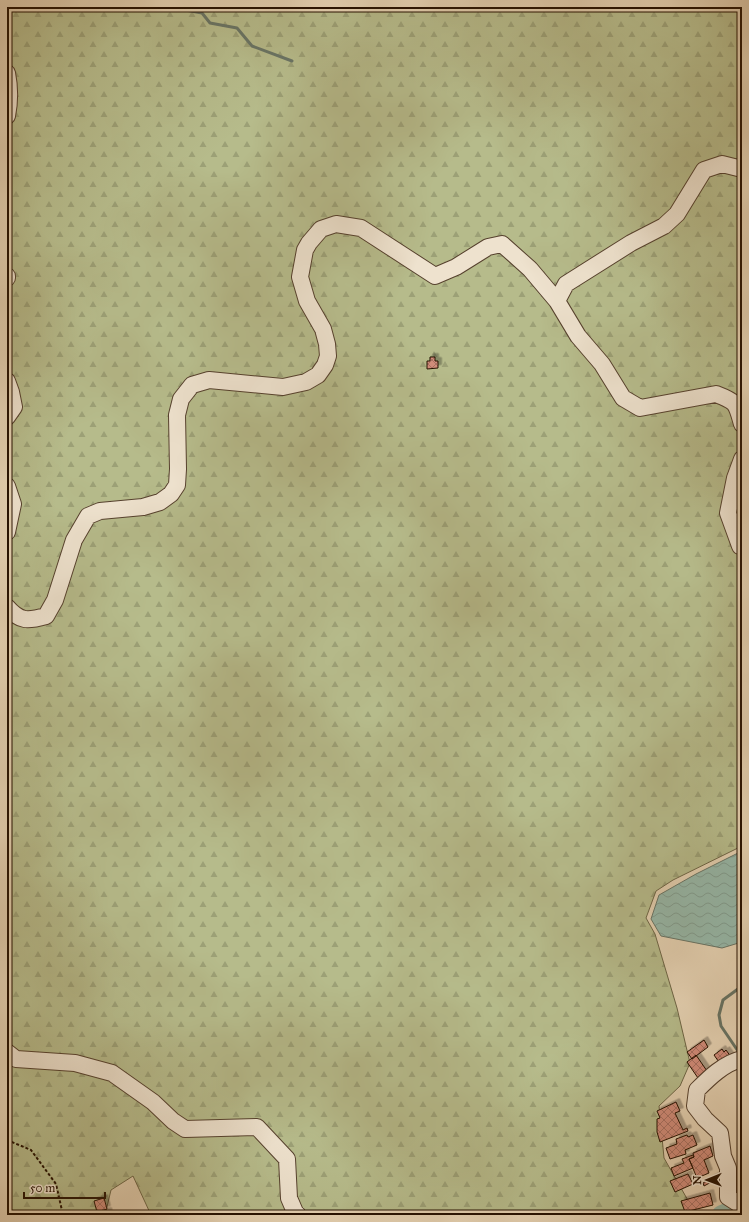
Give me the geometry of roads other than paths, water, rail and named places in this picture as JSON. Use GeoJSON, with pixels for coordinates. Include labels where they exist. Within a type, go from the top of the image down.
{"type":"FeatureCollection","features":[{"type":"Feature","properties":{"kind":"street"},"geometry":{"type":"LineString","coordinates":[[7,73],[10,92],[7,116]]}},
{"type":"Feature","properties":{"kind":"street"},"geometry":{"type":"LineString","coordinates":[[556,301],[566,284],[631,243],[664,226],[677,214],[704,170],[722,164],[742,168]]}},
{"type":"Feature","properties":{"kind":"street"},"geometry":{"type":"LineString","coordinates":[[7,607],[15,616],[20,618],[32,620],[46,616],[55,600],[74,540],[88,516],[100,511],[144,508],[160,502],[171,494],[177,484],[177,415],[181,399],[192,385],[209,380],[283,387],[306,382],[318,375],[325,365],[328,356],[327,344],[323,329],[307,301],[300,277],[305,250],[309,243],[321,229],[336,224],[361,228],[435,276],[456,267],[488,247],[502,244],[530,269],[556,301],[578,336],[602,364],[623,398],[640,408],[716,394],[728,398],[737,405],[742,424]]}},
{"type":"Feature","properties":{"kind":"street"},"geometry":{"type":"LineString","coordinates":[[7,381],[14,406],[7,417]]}},
{"type":"Feature","properties":{"kind":"street"},"geometry":{"type":"LineString","coordinates":[[742,459],[735,478],[728,513],[740,546],[742,546]]}},
{"type":"Feature","properties":{"kind":"street"},"geometry":{"type":"LineString","coordinates":[[7,486],[13,504],[7,532]]}},
{"type":"Feature","properties":{"kind":"street"},"geometry":{"type":"LineString","coordinates":[[7,1052],[16,1058],[75,1063],[112,1073],[153,1102],[185,1129],[257,1127],[287,1159],[289,1198],[295,1212],[298,1215]]}},
{"type":"Feature","properties":{"kind":"street"},"geometry":{"type":"LineString","coordinates":[[739,1204],[728,1197],[728,1168],[723,1156],[720,1133],[705,1119],[695,1106],[697,1090],[719,1071],[741,1059]]}},
{"type":"Feature","properties":{"kind":"water"},"geometry":{"type":"Polygon","coordinates":[[[742,851],[742,942],[722,948],[661,936],[651,919],[659,895],[696,874],[742,851]]]}},
{"type":"Feature","properties":{"kind":"waterway"},"geometry":{"type":"LineString","coordinates":[[169,7],[202,13],[210,23],[237,28],[252,46],[292,61]]}},
{"type":"Feature","properties":{"kind":"waterway"},"geometry":{"type":"LineString","coordinates":[[740,1054],[721,1026],[719,1015],[723,1000],[742,986]]}},
{"type":"Feature","properties":{"kind":"waterway"},"geometry":{"type":"LineString","coordinates":[[721,1215],[742,1205]]}}]}
